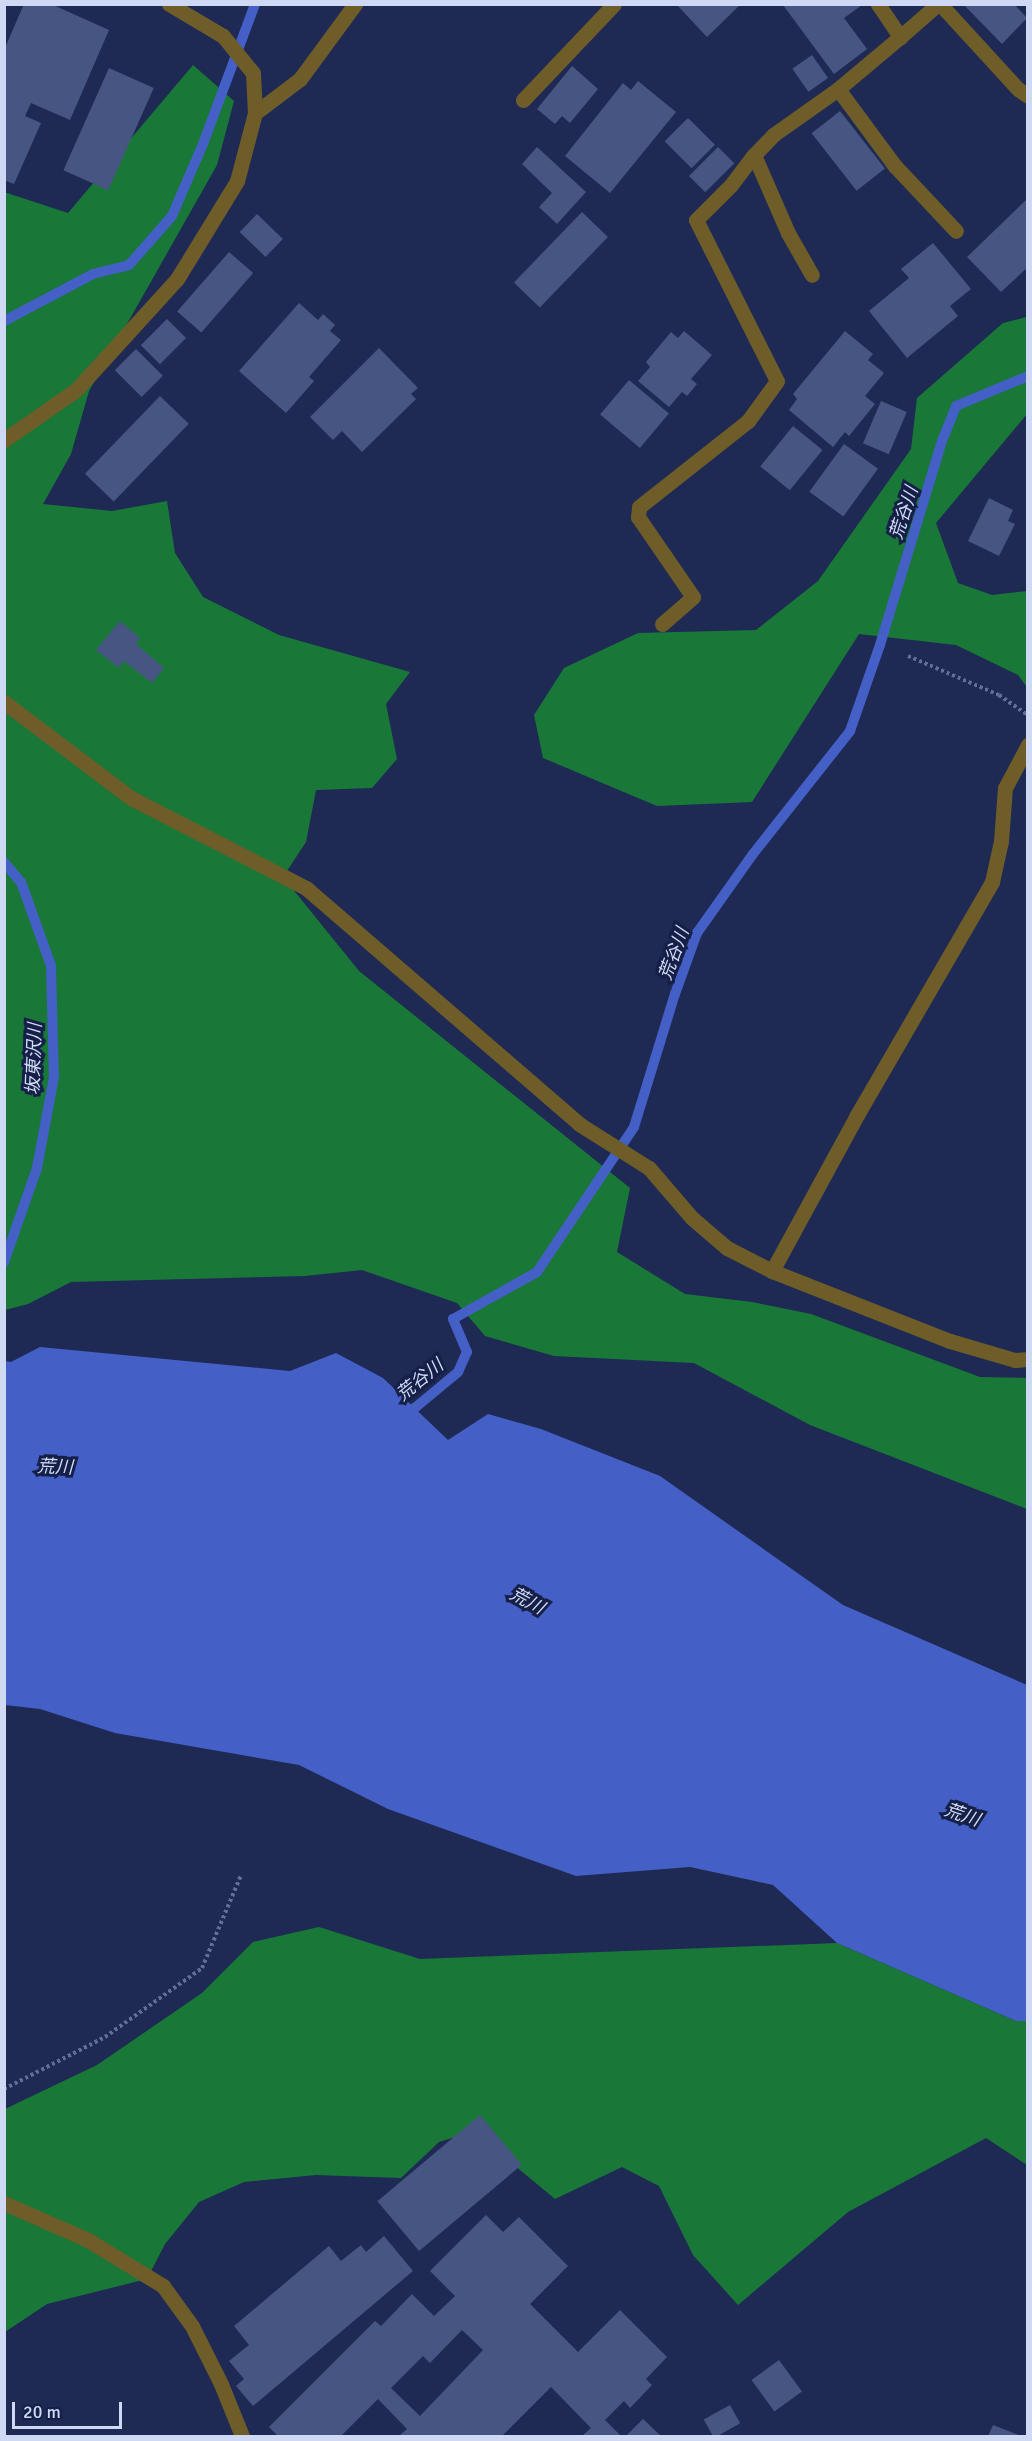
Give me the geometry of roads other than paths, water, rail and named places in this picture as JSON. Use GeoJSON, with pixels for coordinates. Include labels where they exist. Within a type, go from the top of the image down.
{"type":"FeatureCollection","features":[{"type":"Feature","properties":{"kind":"street"},"geometry":{"type":"LineString","coordinates":[[4,440],[76,390],[177,279],[237,181],[255,112],[253,73],[223,36],[169,4]]}},
{"type":"Feature","properties":{"kind":"street"},"geometry":{"type":"LineString","coordinates":[[255,112],[300,79],[355,4]]}},
{"type":"Feature","properties":{"kind":"street"},"geometry":{"type":"LineString","coordinates":[[523,100],[614,4]]}},
{"type":"Feature","properties":{"kind":"street"},"geometry":{"type":"LineString","coordinates":[[878,4],[900,37]]}},
{"type":"Feature","properties":{"kind":"street"},"geometry":{"type":"LineString","coordinates":[[662,624],[693,597],[638,517],[639,507],[748,422],[777,381],[696,220],[731,185],[773,135],[838,89],[939,4],[1018,89],[1028,96]]}},
{"type":"Feature","properties":{"kind":"street"},"geometry":{"type":"LineString","coordinates":[[838,89],[895,166],[956,231]]}},
{"type":"Feature","properties":{"kind":"street"},"geometry":{"type":"LineString","coordinates":[[754,155],[788,233],[812,275]]}},
{"type":"Feature","properties":{"kind":"street"},"geometry":{"type":"LineString","coordinates":[[4,702],[131,798],[306,888],[579,1124],[649,1168],[692,1218],[727,1248],[772,1271],[950,1341],[1015,1360],[1028,1359]]}},
{"type":"Feature","properties":{"kind":"street"},"geometry":{"type":"LineString","coordinates":[[772,1271],[857,1115],[992,882],[1001,841],[1005,788],[1028,745]]}},
{"type":"Feature","properties":{"kind":"street"},"geometry":{"type":"LineString","coordinates":[[4,2203],[88,2240],[163,2286],[192,2326],[221,2384],[242,2436]]}},
{"type":"Feature","properties":{"kind":"water","name":"荒川"},"geometry":{"type":"Polygon","coordinates":[[[40,1347],[290,1371],[336,1353],[383,1378],[448,1440],[488,1414],[541,1429],[660,1476],[843,1605],[1027,1685],[1027,2021],[1016,2021],[837,1943],[773,1885],[690,1867],[576,1876],[388,1809],[299,1765],[115,1733],[40,1709],[5,1705],[5,1361],[11,1362],[40,1347]]]}},
{"type":"Feature","properties":{"kind":"waterway"},"geometry":{"type":"LineString","coordinates":[[4,321],[93,274],[129,265],[172,216],[203,144],[255,4]]}},
{"type":"Feature","properties":{"kind":"waterway","name":"荒谷川"},"geometry":{"type":"LineString","coordinates":[[404,1414],[416,1407],[458,1372],[467,1352],[453,1319],[537,1272],[634,1127],[675,994],[697,933],[753,854],[850,731],[880,645],[942,441],[956,406],[1028,376]]}},
{"type":"Feature","properties":{"kind":"waterway","name":"坂東沢川"},"geometry":{"type":"LineString","coordinates":[[4,862],[21,882],[51,966],[54,1077],[37,1168],[4,1262]]}}]}
